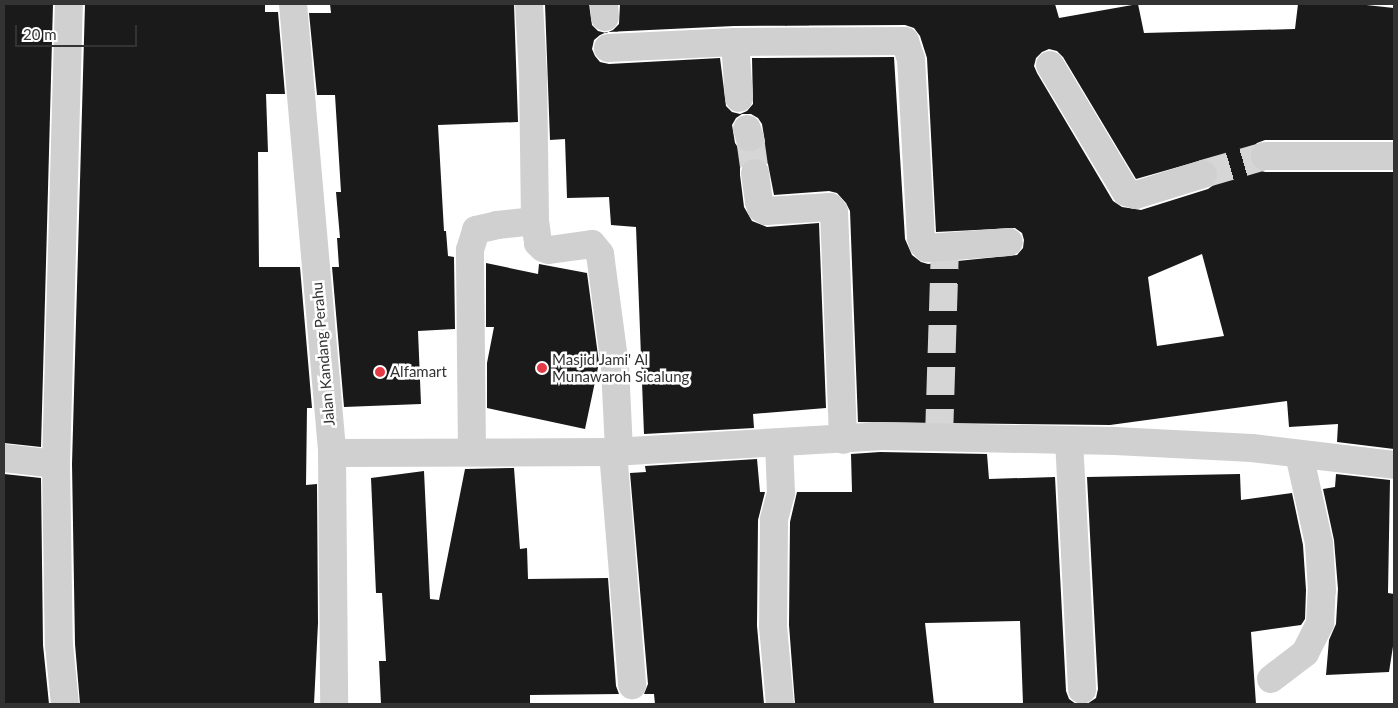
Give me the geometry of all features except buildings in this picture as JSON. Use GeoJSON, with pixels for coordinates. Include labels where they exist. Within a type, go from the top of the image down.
{"type":"FeatureCollection","features":[{"type":"Feature","properties":{"kind":"street"},"geometry":{"type":"LineString","coordinates":[[65,704],[59,645],[56,464],[69,4]]}},
{"type":"Feature","properties":{"kind":"street","name":"Jalan Kandang Perahu"},"geometry":{"type":"LineString","coordinates":[[293,4],[332,453],[334,704]]}},
{"type":"Feature","properties":{"kind":"street"},"geometry":{"type":"LineString","coordinates":[[529,4],[533,84],[535,221],[538,243],[543,248],[549,250],[592,244],[600,254],[615,366],[616,452],[632,684]]}},
{"type":"Feature","properties":{"kind":"street"},"geometry":{"type":"LineString","coordinates":[[608,48],[735,42],[905,41],[911,59],[921,238],[923,244],[927,248],[1009,242]]}},
{"type":"Feature","properties":{"kind":"street"},"geometry":{"type":"LineString","coordinates":[[735,42],[739,98]]}},
{"type":"Feature","properties":{"kind":"street"},"geometry":{"type":"LineString","coordinates":[[1050,65],[1126,192],[1136,195],[1203,174]]}},
{"type":"Feature","properties":{"kind":"street"},"geometry":{"type":"LineString","coordinates":[[1265,156],[1394,156]]}},
{"type":"Feature","properties":{"kind":"street"},"geometry":{"type":"LineString","coordinates":[[755,173],[761,208],[766,210],[830,208],[834,212],[843,440]]}},
{"type":"Feature","properties":{"kind":"street"},"geometry":{"type":"LineString","coordinates":[[472,452],[470,250],[476,230],[497,225],[535,221]]}},
{"type":"Feature","properties":{"kind":"street"},"geometry":{"type":"LineString","coordinates":[[332,453],[616,452],[843,440],[880,436],[1069,440],[1252,448],[1394,465]]}},
{"type":"Feature","properties":{"kind":"street"},"geometry":{"type":"LineString","coordinates":[[1069,440],[1082,690]]}},
{"type":"Feature","properties":{"kind":"street"},"geometry":{"type":"LineString","coordinates":[[779,443],[781,493],[774,520],[773,626],[780,704]]}},
{"type":"Feature","properties":{"kind":"street"},"geometry":{"type":"LineString","coordinates":[[1271,679],[1305,653],[1320,623],[1322,590],[1319,543],[1299,454]]}},
{"type":"Feature","properties":{"kind":"street"},"geometry":{"type":"LineString","coordinates":[[4,458],[56,464]]}},
{"type":"Feature","properties":{"kind":"tunnel"},"geometry":{"type":"LineString","coordinates":[[750,138],[755,173]]}},
{"type":"Feature","properties":{"kind":"tunnel"},"geometry":{"type":"LineString","coordinates":[[1203,174],[1265,156]]}},
{"type":"Feature","properties":{"kind":"tunnel"},"geometry":{"type":"LineString","coordinates":[[939,437],[945,246]]}},
{"type":"Feature","properties":{"kind":"place","name":"Masjid Jami' Al Munawaroh Sicalung"},"geometry":{"type":"Point","coordinates":[542,368]}},
{"type":"Feature","properties":{"kind":"place","name":"Alfamart"},"geometry":{"type":"Point","coordinates":[380,372]}}]}
